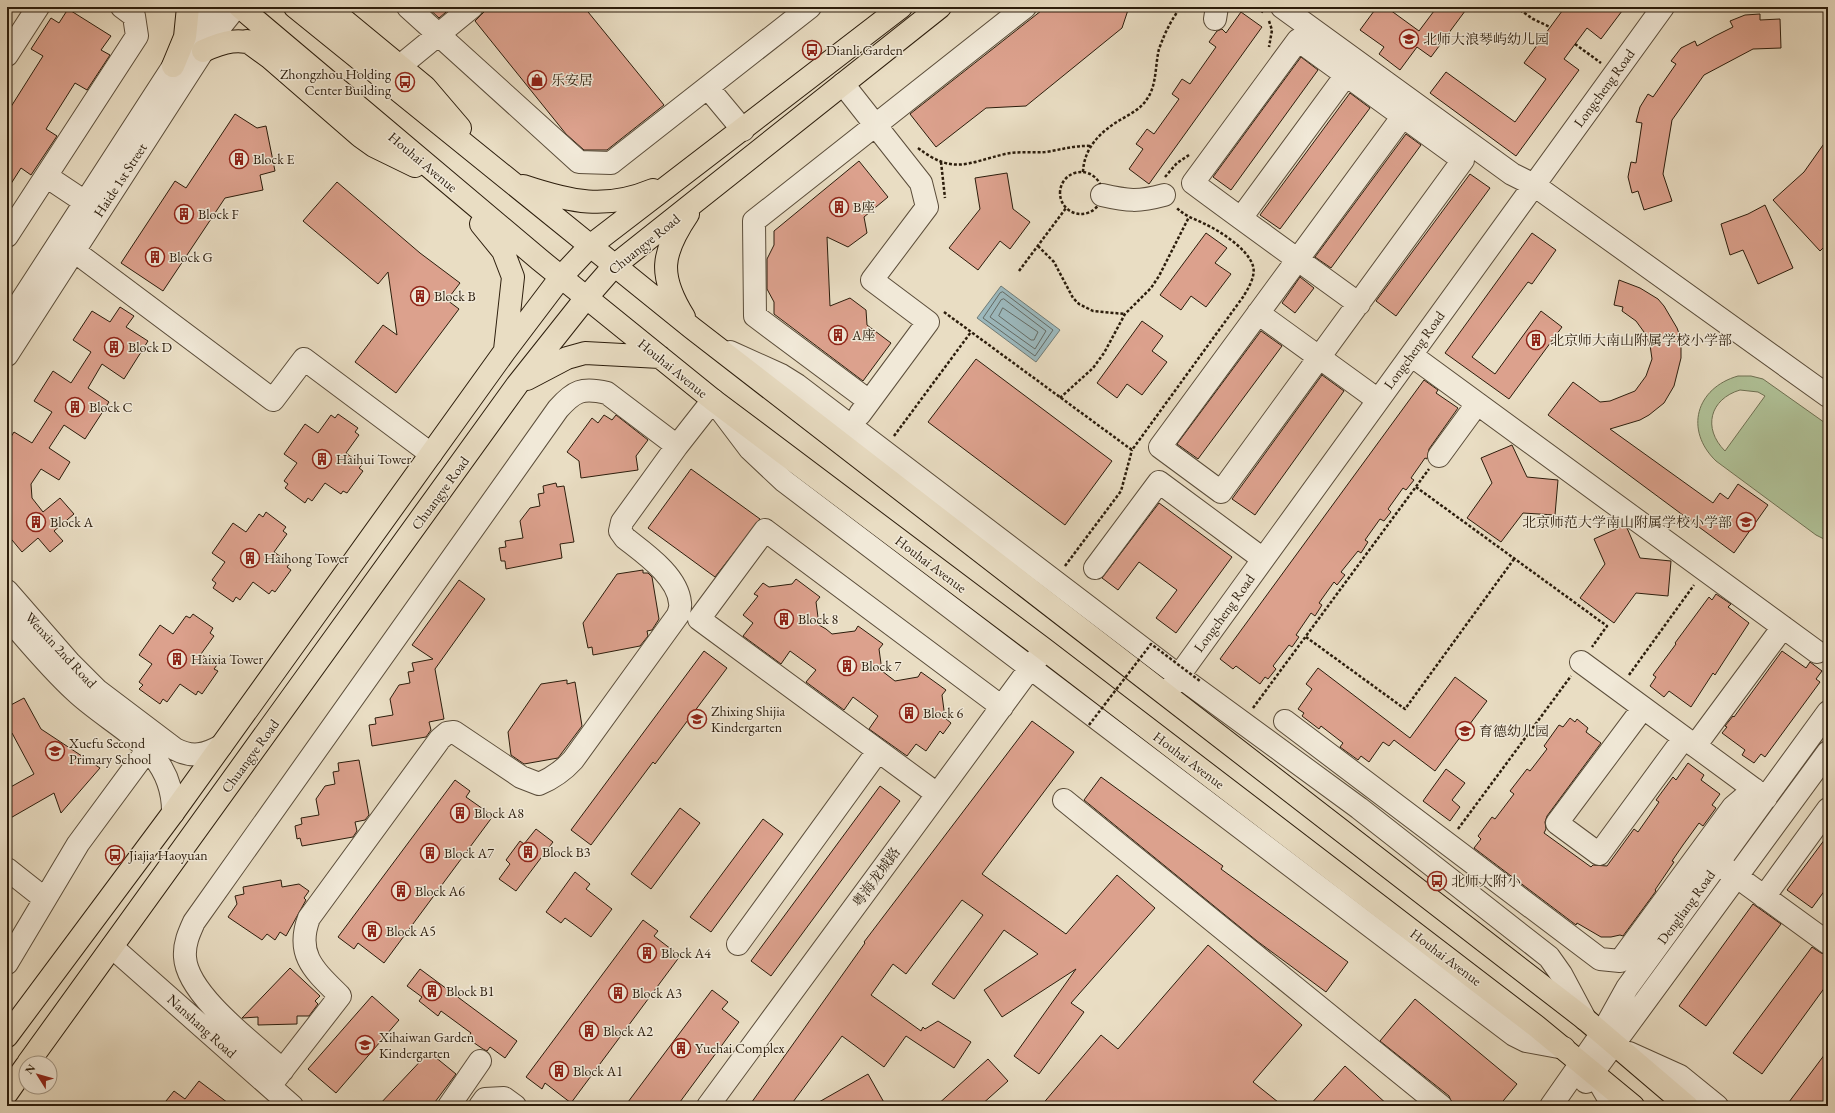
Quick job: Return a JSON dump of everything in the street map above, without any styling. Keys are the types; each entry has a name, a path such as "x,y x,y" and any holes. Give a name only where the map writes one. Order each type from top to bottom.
{"main road":[{"path":"173,66 185,37 188,7"},
{"name":"Houhai Avenue","path":"240,7 560,277 713,400 1044,649 1564,1048 1633,1106"},
{"path":"295,7 441,124 508,181 713,345 1166,693 1585,1019 1687,1106"},
{"path":"310,7 329,34"},
{"path":"328,7 400,66 437,100 483,160"},
{"path":"7,1036 173,812 560,277 590,246 743,130 901,7"},
{"name":"Chuangye Road","path":"34,1055 517,385 586,298 614,266 940,7"},
{"path":"203,51 220,43 247,41 271,47 318,73"},
{"path":"247,41 360,136 374,146 444,180 503,251 510,265 513,277 505,351"},
{"path":"508,181 558,198 588,202 633,198 676,181"},
{"path":"692,328 672,297 665,269 674,234 696,202"},
{"path":"517,385 567,358 585,353 660,357"},
{"path":"7,1093 18,1077"}],"street":[{"path":"7,55 38,7"},
{"path":"7,236 137,36 134,16 122,7"},
{"name":"Haide 1st Street","path":"7,323 173,66 200,25 214,7"},
{"name":"Haide 1st Street","path":"7,355 203,51 236,7"},
{"path":"408,7 580,162 611,163 810,7"},
{"path":"400,66 472,7"},
{"path":"869,402 755,316 754,221 1025,7"},
{"path":"1282,7 1512,174 1534,185 1828,396"},
{"name":"Longcheng Road","path":"1166,693 1663,7"},
{"path":"1359,304 1298,260 1241,218 1193,184 1298,40 1403,116 1463,160 1359,304 1221,492 1160,447 1298,260 1403,116"},
{"path":"1241,218 1346,75"},
{"path":"843,84 921,183 927,207 872,280 928,322 851,426"},
{"path":"708,88 743,130"},
{"path":"46,176 85,202"},
{"path":"1102,195 1135,201 1164,195"},
{"path":"74,251 273,400 304,359 431,454"},
{"path":"1258,313 1378,400"},
{"path":"713,345 781,376 797,385 1179,676 1358,808 1549,957 1561,974 1585,1019"},
{"path":"1411,355 1817,652"},
{"path":"677,446 607,393 594,390 581,390 569,397 558,409 194,922 187,939 185,957 189,974 199,992 276,1078 340,996 316,972 308,959 304,946 304,931 309,918 440,739 447,733 454,732 521,777 539,784 552,779 562,772 573,760 678,615 680,604 676,590 666,574 625,538 620,531 622,522 677,446 713,400 750,449 784,481 1502,1028 1526,1041 1564,1048"},
{"path":"1439,456 1477,404"},
{"path":"1095,568 1159,482 1263,559"},
{"path":"937,794 700,619 765,530 1002,707"},
{"name":"Wenxin 2nd Road","path":"7,591 68,662 97,690 175,749 185,754 196,755 208,753 220,746"},
{"name":"Wenxin 2nd Road","path":"7,617 50,667 76,692 148,749 163,767 169,780 173,796 173,812"},
{"path":"1643,708 1558,823 1599,854 1783,627"},
{"name":"粤海龙城路","path":"708,1106 1044,649"},
{"path":"1581,662 1785,811"},
{"name":"Dengliang Road","path":"1551,1106 1587,1067 1613,1042 1627,988 1718,863 1760,793 1820,740 1828,712"},
{"path":"1285,721 1600,959 1620,961 1733,807 1760,793"},
{"path":"7,963 78,844 148,749"},
{"path":"738,944 878,751"},
{"path":"1717,1106 1680,1076 1613,1042 1828,752"},
{"path":"1064,800 1441,1106"},
{"path":"1764,897 1828,809"},
{"path":"1718,863 1828,943"},
{"path":"7,869 45,899"},
{"name":"Nanshang Road","path":"112,947 276,1078 292,1106"},
{"path":"449,1106 480,1061"},
{"path":"1568,1106 1587,1067"},
{"path":"1587,1067 1613,1106"},
{"path":"480,1106 486,1099 504,1098 515,1106"}],"path":[{"path":"1083,172 1083,164 1091,146 1109,127 1143,105 1148,98 1156,71 1159,50 1168,26 1179,7"},
{"path":"1257,7 1266,16 1272,30 1272,37 1267,51"},
{"path":"1516,7 1533,19 1550,26"},
{"path":"1575,44 1605,66"},
{"path":"913,144 941,162 961,166 1007,154 1046,152 1077,145 1091,146"},
{"path":"1062,570 1121,491 1132,450 1243,297 1253,274 1253,265 1236,244 1217,229 1189,217 1178,210 1164,195 1164,178 1177,163 1191,154"},
{"path":"941,162 946,194 945,205"},
{"path":"1083,172 1094,177 1099,182 1102,195 1097,207 1086,213 1073,212 1066,208 1060,195 1061,188 1069,176 1083,172"},
{"path":"1019,272 1066,208"},
{"path":"1060,398 1093,368 1104,353 1125,314 1151,288 1159,276 1189,217"},
{"path":"1038,246 1054,262 1074,298 1079,304 1093,311 1125,314"},
{"path":"940,308 1132,450"},
{"path":"890,440 972,332"},
{"path":"1250,712 1439,456"},
{"path":"1416,487 1607,626 1446,844"},
{"path":"1306,637 1405,709 1514,559"},
{"path":"1619,690 1705,570"},
{"path":"1089,725 1151,644 1200,681"}],"green space":[{"path":"1738,376 1751,376 1763,379 1828,425 1828,517 1823,523 1828,526 1828,541 1816,535 1716,461 1706,449 1700,436 1698,424 1699,411 1704,400 1712,390 1724,382","holes":["1740,390 1758,392 1765,396 1725,451 1713,433 1713,415 1716,407 1730,394"]}],"water":[{"path":"1001,286 1060,330 1036,362 977,318"}],"building":[{"path":"427,7 452,7 439,18"},
{"path":"484,7 584,7 664,105 607,150 584,150 566,134 475,21 484,12"},
{"path":"1046,7 1129,7 1122,28 1026,106 986,108 936,147 910,114"},
{"name":"北师大浪琴屿幼儿园","path":"1377,7 1386,7 1419,31 1437,7 1468,7 1431,57 1417,47 1400,70 1379,54 1384,47 1360,30"},
{"path":"1565,7 1625,7 1601,39 1587,28 1564,59 1579,70 1516,156 1430,93 1446,72 1515,122 1546,79 1524,63"},
{"path":"68,9 111,36 101,50 110,55 87,90 75,83 46,129 57,136 31,175 21,168 7,190 7,113 43,56 31,49 51,18 59,23"},
{"path":"1241,12 1262,27 1149,184 1129,169 1143,149 1136,144 1147,129 1154,134 1179,99 1172,94 1182,79 1190,84 1216,47 1209,42 1217,31 1222,29 1226,33"},
{"path":"1760,14 1760,20 1780,19 1781,48 1753,49 1704,75 1672,120 1663,174 1672,201 1644,210 1638,191 1632,193 1628,177 1631,162 1636,163 1642,123 1636,122 1640,107 1648,94 1653,97 1676,64 1671,61 1681,48 1695,41 1697,46 1733,27 1730,21 1745,15"},
{"path":"1301,57 1318,70 1231,190 1213,177"},
{"path":"1350,93 1370,108 1280,229 1260,215"},
{"path":"235,114 257,128 266,126 275,171 260,175 263,190 225,198 163,291 121,263 175,181 186,188"},
{"path":"1406,134 1421,145 1331,268 1315,257"},
{"path":"1828,138 1828,243 1820,251 1773,200 1804,172"},
{"path":"859,161 888,197 864,217 867,233 848,247 827,237 830,306 850,298 866,310 867,325 891,343 863,381 774,314 774,302 767,289 767,259 774,245 774,231"},
{"path":"1007,173 1013,209 1030,222 1010,249 1000,241 978,270 949,248 980,209 975,178"},
{"path":"1470,174 1490,188 1396,316 1376,301"},
{"path":"337,182 420,253 460,283 447,300 459,309 396,393 355,362 383,325 397,335 388,272 378,284 303,221"},
{"path":"1765,205 1793,268 1758,284 1743,250 1730,255 1721,224 1748,214"},
{"path":"1206,233 1227,248 1215,263 1231,274 1206,307 1191,296 1181,310 1160,295"},
{"name":"北京师大南山附属学校小学部","path":"1532,233 1556,250 1532,284 1528,282 1472,357 1495,374 1541,311 1562,327 1509,399 1445,353"},
{"path":"1300,277 1314,288 1295,313 1282,303"},
{"path":"1619,280 1640,288 1658,299 1664,306 1677,328 1681,339 1681,358 1674,386 1664,403 1640,420 1610,429 1713,503 1720,493 1728,499 1738,484 1768,505 1734,553 1548,415 1573,382 1600,402 1610,401 1635,391 1646,376 1652,359 1650,345 1644,332 1636,321 1622,311 1623,307 1614,305"},
{"path":"120,307 134,316 126,327 148,341 124,379 102,364 88,388 109,402 85,439 64,425 49,448 70,462 59,480 41,469 31,484 32,498 43,512 60,498 74,514 54,531 63,541 50,552 38,538 22,552 7,534 7,443 14,432 32,443 52,412 34,401 53,371 71,383 91,352 73,340 92,311 110,322"},
{"path":"1142,321 1163,336 1152,351 1167,362 1142,395 1127,384 1117,398 1097,383"},
{"path":"1261,331 1282,346 1198,459 1177,444"},
{"path":"976,359 1112,461 1065,525 928,422"},
{"path":"1322,375 1344,391 1255,515 1232,499"},
{"path":"1424,380 1438,390 1436,393 1458,408 1429,449 1427,459 1425,458 1411,478 1414,480 1406,490 1403,488 1388,509 1391,512 1384,521 1380,519 1365,540 1368,542 1361,553 1358,551 1341,572 1345,575 1337,585 1334,582 1319,603 1322,605 1315,616 1311,613 1296,635 1299,637 1292,647 1289,645 1273,666 1276,669 1268,679 1265,677 1260,684 1236,666 1233,669 1220,659"},
{"name":"Haihui Tower","path":"338,414 358,428 355,432 359,435 346,453 362,465 359,468 363,471 347,493 343,491 341,494 325,483 312,501 308,498 305,503 285,488 288,484 284,481 297,463 284,454 305,424 318,433 331,415 335,418"},
{"path":"604,415 612,420 616,415 648,440 636,456 638,470 581,478 579,461 567,452 592,418 598,423"},
{"path":"1512,445 1527,477 1558,480 1555,515 1523,513 1501,542 1467,518 1492,483 1481,458"},
{"path":"691,469 760,519 715,577 648,528"},
{"path":"556,483 557,487 564,486 574,542 560,544 562,558 506,569 505,561 501,561 499,548 506,547 505,541 523,538 520,521 530,508 540,506 538,494 544,493 543,486"},
{"path":"1159,503 1232,557 1176,633 1156,618 1177,590 1139,562 1118,590 1102,578"},
{"name":"Haihong Tower","path":"266,512 286,527 283,531 287,534 274,552 290,563 287,567 291,570 275,592 272,590 269,594 253,582 240,600 236,597 233,602 213,588 216,583 212,580 225,562 212,553 233,523 246,532 259,514 263,517"},
{"path":"1623,526 1627,528 1640,558 1671,561 1668,596 1636,593 1614,623 1580,598 1605,564 1594,539"},
{"path":"643,570 643,573 648,573 652,577 659,619 652,630 647,631 648,636 640,646 593,655 592,647 588,648 583,623 617,574"},
{"path":"796,579 820,597 816,602 819,625 832,634 855,631 858,626 883,644 879,649 882,671 895,681 918,677 921,672 946,690 942,695 945,718 951,723 943,734 940,731 926,751 916,744 907,756 869,729 878,716 853,697 844,710 806,682 816,670 790,651 781,664 743,636 753,623 743,615 758,596 754,594 763,583 769,587 792,584"},
{"path":"459,580 485,599 435,669 444,719 429,722 431,730 426,737 372,746 369,725 376,724 375,718 393,715 390,699 399,685 410,683 408,672 414,671 412,663 433,659 412,645"},
{"path":"1716,594 1731,604 1728,607 1749,623 1715,675 1713,673 1691,707 1669,691 1664,697 1650,686 1656,677 1653,675 1676,644 1675,643 1709,597 1712,600"},
{"name":"Haixia Tower","path":"193,614 213,628 210,633 214,636 201,654 217,665 214,669 218,671 202,694 198,691 196,695 180,684 167,702 163,699 160,704 139,689 143,685 139,682 152,664 139,655 160,625 173,634 186,616 190,618"},
{"path":"704,651 727,668 655,764 653,762 591,845 571,830"},
{"path":"1782,651 1806,668 1810,662 1822,671 1816,679 1820,682 1765,757 1761,754 1754,763 1742,755 1745,750 1722,733 1727,727 1725,726 1733,716 1734,717"},
{"path":"1318,668 1410,738 1455,677 1487,701 1435,771 1394,740 1389,746 1383,742 1369,762 1361,756 1358,760 1340,747 1343,743 1321,726 1319,729 1302,716 1304,713 1298,709 1312,689 1306,684"},
{"path":"567,680 567,684 575,682 582,726 558,758 524,764 511,755 508,732 541,684"},
{"path":"24,698 41,729 100,768 61,813 54,793 7,820 7,789 34,774 12,733 7,736 7,707"},
{"path":"1570,718 1575,722 1577,719 1588,728 1586,732 1601,743 1547,816 1545,822 1546,829 1544,833 1591,867 1593,865 1607,866 1634,829 1638,832 1659,802 1656,800 1673,777 1676,780 1688,763 1704,775 1701,780 1720,794 1712,805 1716,808 1703,826 1699,823 1683,845 1672,861 1674,862 1655,890 1656,891 1623,936 1601,937 1577,923 1576,925 1474,848 1481,839 1478,836 1492,817 1495,819 1514,794 1510,791 1527,769 1530,771 1547,749 1544,746 1559,725 1563,727"},
{"path":"1032,721 1074,752 982,874 1066,934 1117,875 1155,908 1071,1003 1084,1012 1039,1074 1014,1056 1076,969 1002,1017 984,990 1038,954 1004,930 954,999 932,984 983,915 962,900 906,974 893,964 871,995 921,1031 923,1027 925,1029 938,1021 971,1042 954,1068 906,1036 884,1067 842,1036 790,1106 749,1106 865,943 864,942"},
{"path":"359,760 369,815 365,820 355,822 357,831 353,837 302,846 300,838 297,839 295,826 302,824 301,818 319,815 316,799 325,786 335,784 333,772 339,771 338,763"},
{"path":"1446,769 1465,783 1452,800 1460,807 1450,821 1423,801"},
{"path":"1101,777 1223,866 1221,869 1348,962 1326,992 1257,941 1084,800"},
{"path":"455,780 470,791 466,797 493,816 384,963 358,943 354,949 338,937"},
{"path":"880,786 900,801 771,976 751,961"},
{"path":"680,808 700,823 651,889 631,874"},
{"path":"763,819 783,834 711,932 690,917"},
{"name":"Block B3","path":"536,829 553,842 516,891 499,879 510,864 506,860 520,841 524,844"},
{"path":"1828,835 1828,886 1812,908 1787,890"},
{"path":"575,872 590,884 586,889 612,909 591,937 565,918 561,923 546,912"},
{"path":"281,880 282,887 299,884 309,891 304,898 306,900 286,936 280,932 275,940 267,934 262,940 228,917 237,904 235,896 244,894 243,887"},
{"path":"1753,904 1781,924 1706,1026 1679,1006"},
{"path":"643,920 658,931 654,936 680,956 571,1103 545,1083 542,1089 526,1077"},
{"path":"1208,945 1302,1025 1253,1082 1283,1106 1041,1106 1101,1035 1118,1049"},
{"path":"1812,947 1821,953 1828,955 1828,983 1762,1074 1733,1053"},
{"path":"290,968 320,996 315,1001 318,1004 309,1016 297,1016 297,1024 258,1025 258,1017 242,1018"},
{"path":"420,969 517,1041 505,1058 490,1047 487,1051 483,1049 467,1038 471,1033 441,1011 438,1016 419,1001 422,997 407,986"},
{"name":"Yuehai Complex","path":"712,990 728,1002 722,1009 739,1022 677,1106 625,1106"},
{"path":"372,996 399,1020 336,1093 308,1069"},
{"path":"1415,999 1517,1084 1499,1106 1453,1106 1449,1096 1380,1041"},
{"path":"1828,1050 1828,1106 1786,1106"},
{"path":"429,1052 456,1074 432,1106 378,1106"},
{"path":"988,1059 1008,1081 980,1106 936,1106"},
{"path":"1345,1066 1389,1106 1309,1106"},
{"path":"868,1074 886,1106 812,1106"},
{"path":"199,1081 232,1106 162,1106 174,1091 185,1099"}],"place":[{"name":"北师大浪琴屿幼儿园","path":"1409,39"},
{"name":"Dianli Garden","path":"812,50"},
{"name":"乐安居","path":"537,80"},
{"name":"Zhongzhou Holding Center Building","path":"405,82"},
{"name":"Block E","path":"239,159"},
{"name":"B座","path":"839,207"},
{"name":"Block F","path":"184,214"},
{"name":"Block G","path":"155,257"},
{"name":"Block B","path":"420,296"},
{"name":"A座","path":"838,335"},
{"name":"北京师大南山附属学校小学部","path":"1536,340"},
{"name":"Block D","path":"114,347"},
{"name":"Block C","path":"75,407"},
{"name":"Haihui Tower","path":"322,459"},
{"name":"Block A","path":"36,522"},
{"name":"北京师范大学南山附属学校小学部","path":"1746,522"},
{"name":"Haihong Tower","path":"250,558"},
{"name":"Block 8","path":"784,619"},
{"name":"Haixia Tower","path":"177,659"},
{"name":"Block 7","path":"847,666"},
{"name":"Block 6","path":"909,713"},
{"name":"Zhixing Shijia Kindergarten","path":"697,719"},
{"name":"育德幼儿园","path":"1465,731"},
{"name":"Xuefu Second Primary School","path":"55,751"},
{"name":"Block A8","path":"460,813"},
{"name":"Block B3","path":"528,852"},
{"name":"Block A7","path":"430,853"},
{"name":"Jiajia Haoyuan","path":"115,855"},
{"name":"北师大附小","path":"1437,881"},
{"name":"Block A6","path":"401,891"},
{"name":"Block A5","path":"372,931"},
{"name":"Block A4","path":"647,953"},
{"name":"Block B1","path":"432,991"},
{"name":"Block A3","path":"618,993"},
{"name":"Block A2","path":"589,1031"},
{"name":"Xihaiwan Garden Kindergarten","path":"365,1045"},
{"name":"Yuehai Complex","path":"681,1048"},
{"name":"Block A1","path":"559,1071"}]}
